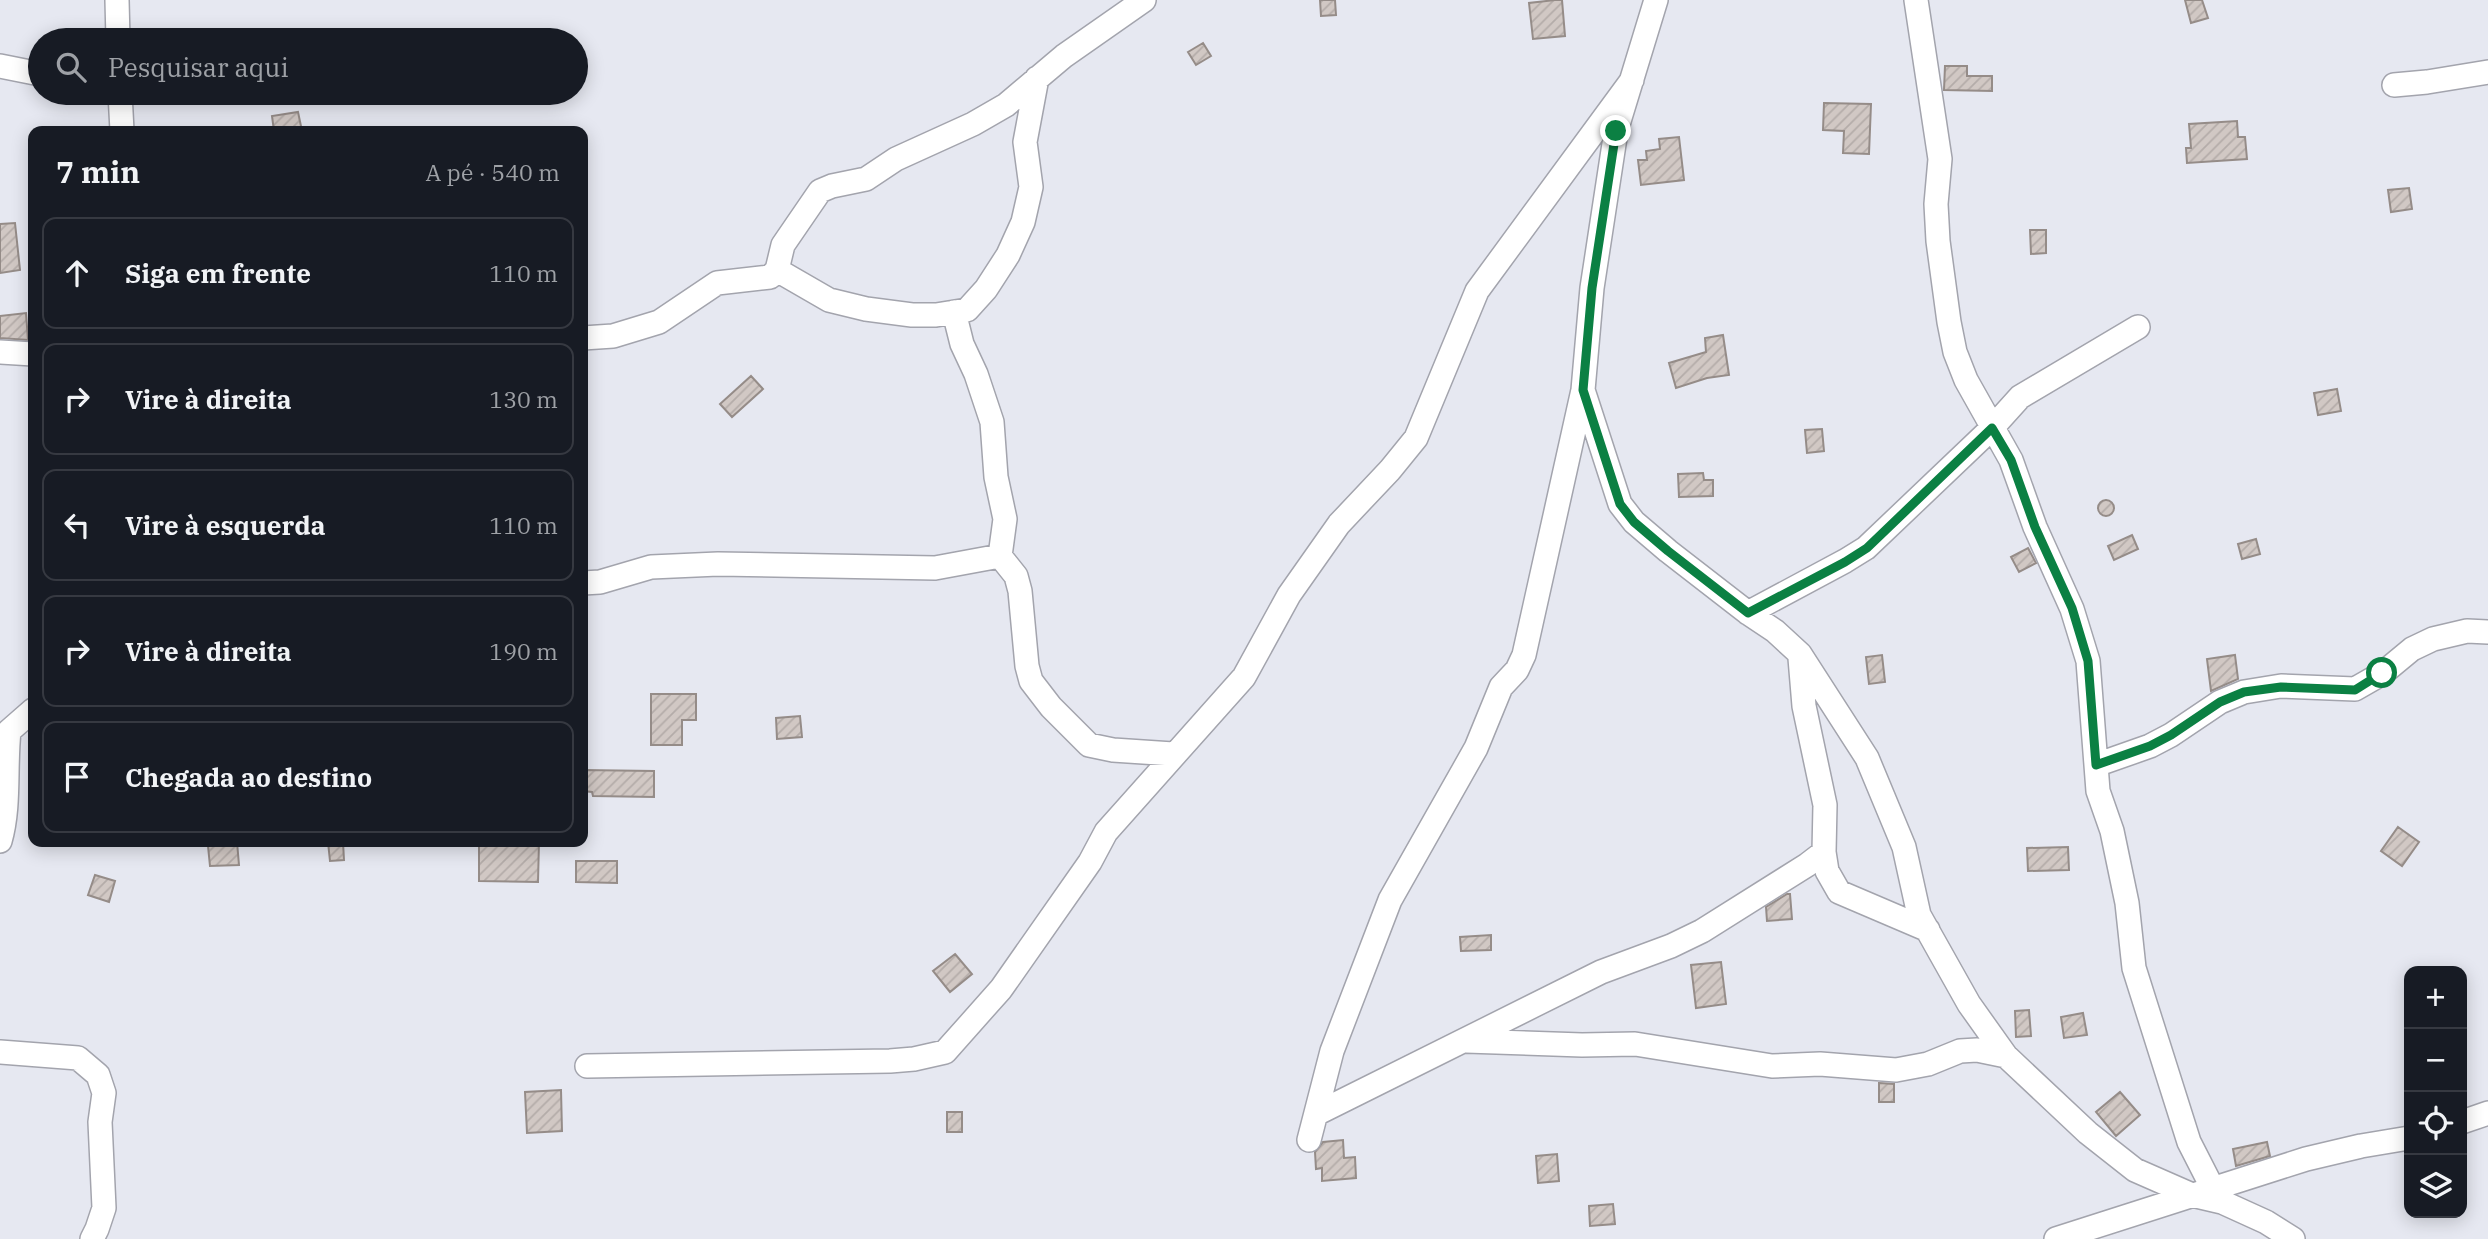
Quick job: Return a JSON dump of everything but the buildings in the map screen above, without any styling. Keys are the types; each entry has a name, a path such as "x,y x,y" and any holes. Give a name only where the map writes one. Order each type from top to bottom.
{"street":[{"path":"117,0 118,28"},
{"path":"588,338 613,336 659,322 718,283 770,277 777,270 783,245 820,191 866,179 896,159 973,124 1006,105 1037,78 1144,0"},
{"path":"1309,1140 1332,1051 1390,900 1476,748 1501,687 1517,670 1524,654 1583,390 1592,288 1603,221 1606,180 1616,131 1656,0"},
{"path":"1916,0 1941,159 1936,204 1938,241 1955,352 1966,380 2011,460 2035,527 2072,608 2088,661 2098,791 2112,831 2124,891 2134,968 2202,1192"},
{"path":"0,66 28,72"},
{"path":"2394,85 2488,72"},
{"path":"777,270 829,300 866,309 912,315 936,315 967,310 986,289 1008,255 1023,222 1031,187 1025,142 1037,78"},
{"path":"587,1066 890,1061 945,1052 1001,989 1090,862 1106,832 1244,677 1289,595 1339,524 1416,438 1477,291 1632,80"},
{"path":"121,105 122,126"},
{"path":"954,312 962,344 976,374 992,422 996,477 1005,519 1000,556 1016,576 1020,592 1027,666 1031,681 1051,707 1089,745 1113,750 1173,754"},
{"path":"1748,613 1867,548 1992,428 2020,397 2138,327"},
{"path":"0,352 28,354"},
{"path":"1583,390 1620,504 1634,522 1660,544 1800,654 1867,758 1904,846 1919,915 1969,1004 2006,1056 2088,1133 2135,1170 2202,1192 2266,1222 2293,1239"},
{"path":"588,583 600,582 651,567 718,564 935,568 1000,556"},
{"path":"2096,765 2150,746 2220,702 2244,692 2281,687 2355,690 2412,649 2433,639 2467,631 2488,632"},
{"path":"1800,654 1804,706 1825,805 1824,852 1827,871 1839,892 1928,930"},
{"path":"4,733 28,714"},
{"path":"4,733 28,731"},
{"path":"0,841 5,826 4,733"},
{"path":"1315,1114 1601,972 1671,946 1702,931 1824,852"},
{"path":"1464,1041 1635,1044 1772,1066 1820,1064 1896,1070 1928,1064 1959,1051 1977,1050 2006,1056"},
{"path":"0,1052 78,1058 98,1075 104,1093 100,1122 104,1208 92,1239"},
{"path":"2467,1120 2488,1113"},
{"path":"2056,1239 2306,1159 2361,1146 2404,1140"}],"route":[{"path":"1616,131 1606,180 1603,221 1592,288 1583,390 1620,504 1634,522 1668,551 1748,613 1867,548 1992,428 2011,460 2035,527 2072,608 2088,661 2096,765 2150,746 2220,702 2244,692 2281,687 2355,690 2382,673"}]}
